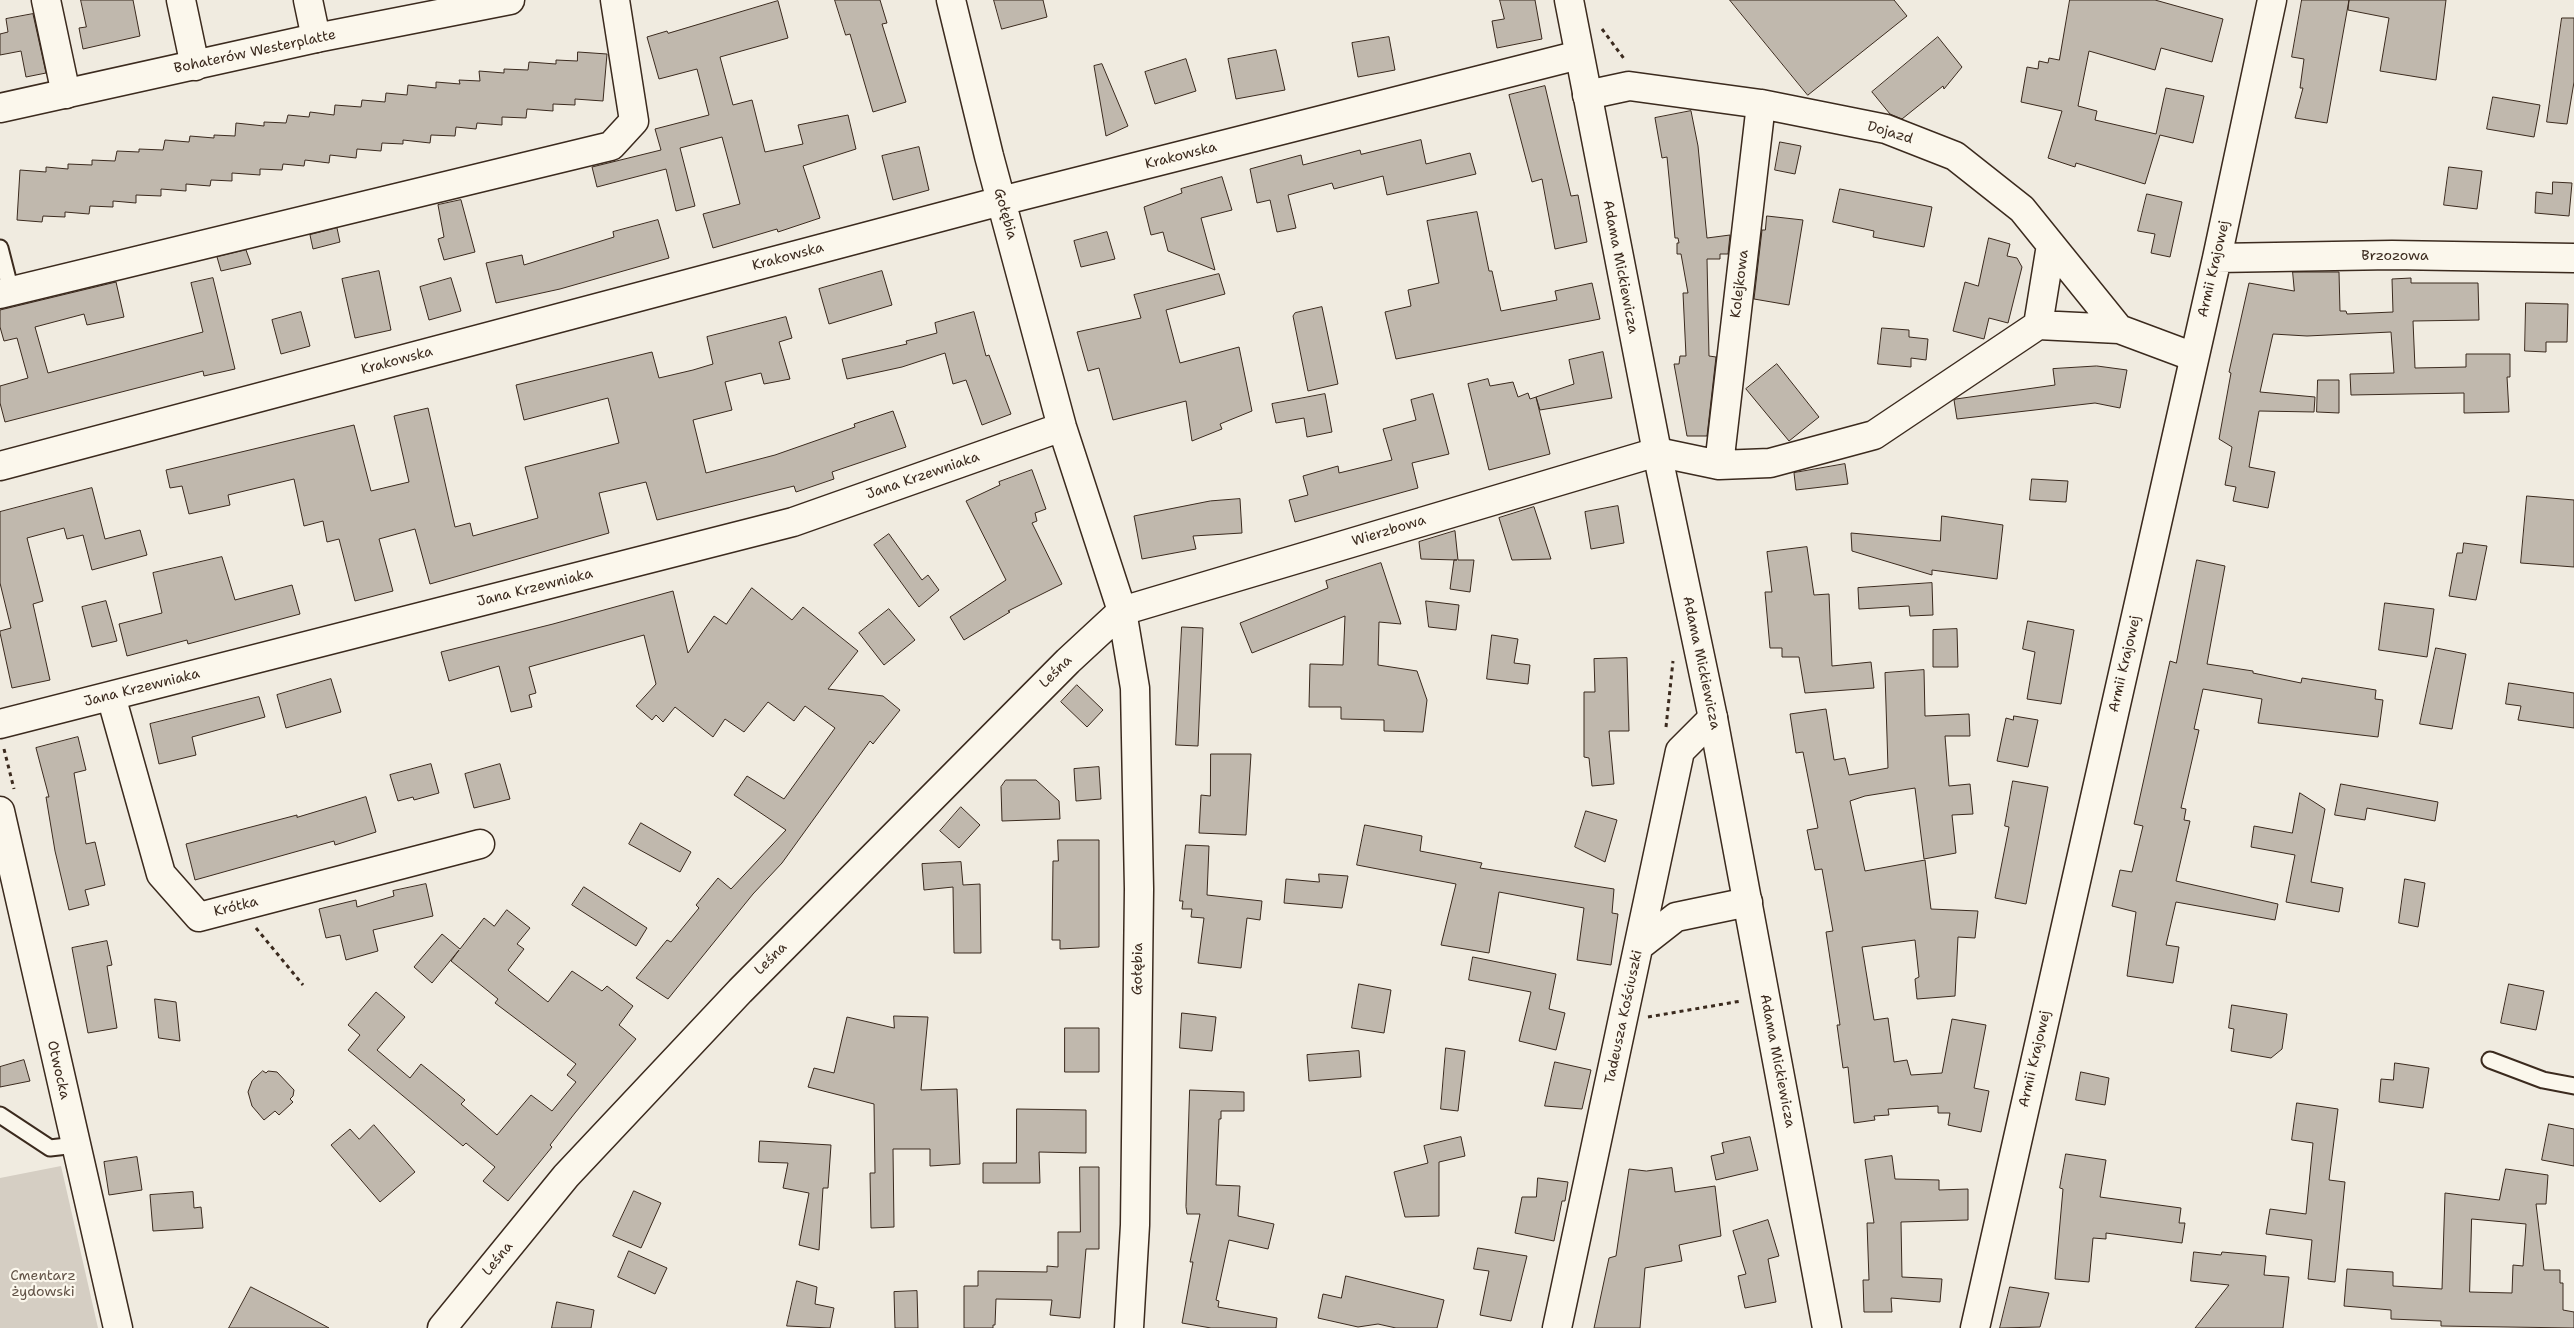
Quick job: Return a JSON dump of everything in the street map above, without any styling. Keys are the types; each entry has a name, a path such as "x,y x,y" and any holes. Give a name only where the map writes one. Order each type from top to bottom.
{"street":[{"path":"46,0 66,94"},
{"path":"181,0 195,66"},
{"path":"308,0 316,38"},
{"name":"Bohaterów Westerplatte","path":"0,108 316,38 510,0"},
{"path":"6,293 611,146 634,122 615,0"},
{"name":"Gołębia","path":"951,0 1001,201 1062,427 1122,611 1135,688 1139,889 1135,1225 1129,1328"},
{"name":"Adama Mickiewicza","path":"1569,0 1657,452 1713,718 1827,1328"},
{"name":"Armii Krajowej","path":"1975,1328 2194,357 2272,0"},
{"name":"Krakowska","path":"0,466 1001,201 1579,56"},
{"name":"Dojazd","path":"1587,95 1629,86 1761,104 1886,129 1955,156 2022,209 2119,329"},
{"name":"Kolejkowa","path":"1719,464 1761,104"},
{"path":"2038,325 2051,244"},
{"name":"Brzozowa","path":"2216,258 2392,255 2574,258"},
{"path":"1657,452 1719,464 1770,463 1874,435 2038,325 2119,329 2194,357"},
{"name":"Jana Krzewniaka","path":"0,724 793,522 1062,427"},
{"name":"Wierzbowa","path":"1122,611 1657,452"},
{"name":"Leśna","path":"442,1328 566,1176 740,990 1068,661 1122,611"},
{"name":"Krótka","path":"111,696 161,874 198,917 480,844"},
{"name":"Tadeusza Kościuszki","path":"1557,1328 1680,751 1713,718"},
{"name":"Otwocka","path":"0,811 118,1328"},
{"path":"1639,946 1676,917 1748,902"}],"lane":[{"path":"0,248 6,293"},
{"path":"2490,1060 2543,1080 2574,1086"},
{"path":"0,1115 50,1148 76,1145"}],"path":[{"path":"1599,25 1628,65"},
{"path":"239,907 303,985"},
{"path":"1644,1018 1744,1001"}],"green space":[{"name":"Cmentarz żydowski","path":"61,1166 98,1328 0,1328 0,1178"}],"building":[{"path":"81,0 133,0 140,36 83,49 79,28 86,27"},
{"path":"835,0 880,0 887,23 882,24 906,102 873,112 850,34 846,35"},
{"path":"994,0 1043,0 1047,17 1002,29"},
{"path":"1500,0 1535,0 1542,39 1497,48 1492,21 1504,19"},
{"path":"1730,0 1894,0 1907,16 1808,95"},
{"path":"2070,0 2155,0 2223,19 2212,62 2161,48 2155,70 2089,51 2078,106 2097,111 2095,120 2156,134 2166,88 2204,96 2193,143 2160,135 2145,184 2076,163 2075,167 2048,158 2062,111 2021,102 2027,67 2038,69 2039,61 2048,63 2049,58 2059,60"},
{"path":"2302,0 2349,0 2327,123 2295,118 2303,88 2300,88 2304,59 2292,57"},
{"path":"2349,0 2446,0 2436,80 2380,71 2389,18 2348,10"},
{"path":"778,1 788,38 720,57 733,105 752,100 765,152 803,144 798,125 848,115 856,149 803,166 820,218 778,232 777,229 713,248 703,214 740,204 722,137 680,148 695,206 676,211 666,169 597,187 592,167 661,150 655,129 709,115 697,69 659,79 647,37 667,31 668,33"},
{"path":"33,14 46,73 26,77 21,51 0,55 0,34 8,32 6,19"},
{"path":"2562,18 2574,18 2574,82 2567,124 2547,122"},
{"path":"1389,37 1395,70 1358,77 1352,43"},
{"path":"1938,37 1962,67 1944,89 1943,86 1902,119 1890,114 1872,92"},
{"path":"1276,50 1285,90 1236,99 1228,59"},
{"path":"578,52 607,54 603,101 575,99 575,105 553,104 553,111 527,109 526,118 502,117 502,125 477,123 476,129 456,127 455,136 431,135 430,143 403,140 403,144 382,143 381,151 357,149 356,158 330,155 329,163 305,160 304,166 283,164 282,170 260,169 260,175 232,173 232,181 211,180 210,186 186,184 186,191 161,189 161,196 136,195 136,203 113,201 113,207 90,206 89,214 65,212 65,217 43,216 42,222 17,220 20,170 46,172 46,167 68,169 68,164 92,165 92,160 115,161 117,151 139,152 139,149 163,150 165,140 189,142 190,136 214,138 214,135 235,136 236,123 264,126 264,122 286,123 288,115 309,117 310,112 334,115 335,105 361,107 362,100 385,102 386,93 407,95 408,85 436,88 436,82 460,84 459,80 480,81 479,71 504,73 504,69 528,70 529,62 556,64 556,60 577,61"},
{"path":"1186,59 1196,91 1155,104 1145,72"},
{"path":"1102,64 1128,126 1106,136 1094,66"},
{"path":"1545,86 1571,196 1578,195 1587,242 1555,249 1542,179 1532,182 1509,95"},
{"path":"2493,97 2540,105 2534,137 2487,129"},
{"path":"1691,111 1698,146 1707,238 1730,235 1728,254 1720,254 1720,259 1707,259 1709,356 1716,357 1707,436 1687,436 1674,364 1679,364 1680,356 1686,356 1683,293 1688,293 1681,254 1677,254 1677,243 1679,243 1678,238 1675,238 1667,157 1662,158 1655,118"},
{"path":"1421,140 1426,164 1470,153 1476,174 1387,195 1383,176 1334,189 1332,183 1288,195 1296,228 1277,232 1270,200 1257,203 1250,169 1301,155 1303,165 1360,150 1361,154"},
{"path":"1780,142 1801,146 1795,174 1775,170"},
{"path":"919,147 929,190 893,200 882,156"},
{"path":"2449,167 2482,171 2477,209 2444,205"},
{"path":"1222,177 1232,210 1201,218 1215,270 1168,251 1163,232 1151,235 1144,207 1182,193 1181,189"},
{"path":"2553,182 2572,183 2569,216 2535,213 2536,192 2552,194"},
{"path":"1840,189 1932,207 1924,247 1873,237 1874,231 1833,222"},
{"path":"2147,194 2182,202 2170,257 2151,253 2155,234 2138,231"},
{"path":"461,200 475,252 444,260 438,239 444,237 438,205"},
{"path":"1477,212 1489,271 1492,271 1501,311 1557,300 1555,291 1592,283 1600,319 1396,359 1385,312 1411,306 1408,290 1439,283 1427,221"},
{"path":"1767,216 1803,220 1789,305 1754,299 1762,230 1765,230"},
{"path":"658,220 669,258 560,289 496,303 486,263 522,255 524,265 614,237 613,232"},
{"path":"337,228 340,242 313,249 310,235"},
{"path":"1107,232 1115,259 1081,267 1074,241"},
{"path":"1989,238 2010,244 2007,256 2017,258 2022,267 2008,323 1989,318 1984,339 1953,331 1965,282 1978,286"},
{"path":"246,250 251,264 221,271 217,257"},
{"path":"379,271 391,330 355,338 342,279"},
{"path":"882,271 892,305 829,324 819,289"},
{"path":"2293,272 2339,272 2340,311 2346,311 2347,314 2393,312 2392,279 2411,278 2411,283 2478,283 2479,320 2413,321 2415,368 2466,367 2466,354 2510,354 2510,377 2507,377 2509,412 2464,413 2464,393 2351,395 2350,374 2394,373 2391,332 2307,336 2273,334 2260,392 2315,397 2314,412 2259,411 2249,467 2275,472 2268,508 2233,501 2236,487 2225,485 2232,447 2219,439 2231,373 2229,372 2249,283 2294,291"},
{"path":"1219,274 1225,294 1166,310 1180,363 1239,347 1252,411 1220,424 1222,429 1192,441 1186,401 1113,420 1099,368 1088,371 1077,332 1141,318 1134,295"},
{"path":"213,278 235,369 204,376 203,371 5,422 0,403 0,386 28,378 17,338 4,341 0,327 0,310 116,282 124,317 87,325 84,314 35,327 48,373 203,332 191,283"},
{"path":"451,278 461,311 429,320 420,287"},
{"path":"2526,303 2568,304 2567,342 2546,342 2546,352 2525,351"},
{"path":"1322,307 1338,384 1308,391 1293,316 1295,313"},
{"path":"301,312 310,346 281,354 272,320"},
{"path":"974,312 986,356 989,355 1011,414 982,425 966,380 953,384 945,353 902,367 847,379 842,359 907,344 906,341 937,333 935,323"},
{"path":"786,317 792,338 779,342 790,379 764,384 761,373 725,382 732,410 693,420 706,473 775,455 855,427 854,424 893,411 906,447 832,472 834,479 796,492 794,486 657,520 646,482 599,493 609,533 430,584 415,529 379,539 393,591 355,601 339,539 327,542 323,521 304,526 294,479 228,495 230,505 189,514 182,486 170,488 166,470 354,425 371,491 409,482 394,416 428,408 455,527 470,523 473,536 538,518 525,467 619,443 608,398 524,420 516,385 652,352 659,378 693,370 713,364 707,337"},
{"path":"1882,328 1909,330 1909,337 1928,339 1926,360 1911,358 1911,367 1878,364"},
{"path":"1603,352 1612,398 1540,410 1536,397 1574,384 1569,360"},
{"path":"1777,364 1819,417 1789,441 1746,389"},
{"path":"2097,366 2127,370 2120,408 2095,403 1957,419 1954,400 1956,399 2055,385 2053,369"},
{"path":"1488,379 1490,386 1513,382 1518,397 1528,393 1530,399 1536,397 1550,454 1489,470 1468,384"},
{"path":"2318,380 2339,380 2339,413 2317,412"},
{"path":"1325,394 1332,432 1307,437 1304,418 1276,423 1272,404"},
{"path":"1433,394 1449,454 1412,463 1418,488 1295,522 1289,500 1308,495 1303,476 1338,466 1339,473 1392,460 1383,429 1416,420 1411,400"},
{"path":"1845,464 1848,484 1796,490 1794,473"},
{"path":"1032,470 1046,509 1035,513 1037,521 1032,523 1062,584 1008,611 1010,612 964,640 950,617 1006,580 966,501 1000,485 999,482"},
{"path":"2032,479 2068,481 2066,502 2030,500"},
{"path":"92,488 105,539 140,530 147,555 92,570 83,535 67,539 64,528 27,538 43,601 33,604 50,680 12,688 0,633 0,631 11,628 0,583 0,512"},
{"path":"2527,496 2574,500 2574,567 2521,563"},
{"path":"1240,499 1242,533 1193,536 1196,549 1142,559 1134,516 1210,501"},
{"path":"1618,506 1624,543 1591,549 1585,512"},
{"path":"1534,507 1551,559 1512,560 1499,518"},
{"path":"1942,516 2003,525 1997,579 1932,570 1932,575 1852,551 1851,533 1940,541"},
{"path":"1455,531 1458,560 1474,560 1470,592 1450,589 1454,560 1457,560 1421,559 1419,542"},
{"path":"889,534 922,580 928,575 939,590 919,607 874,545"},
{"path":"2464,543 2487,546 2476,600 2449,596 2457,553 2462,553"},
{"path":"1807,547 1814,595 1829,594 1832,666 1871,662 1874,688 1805,693 1799,657 1782,657 1782,648 1770,648 1765,592 1772,592 1767,552"},
{"path":"222,557 235,600 292,585 300,614 188,644 187,640 127,656 119,624 162,613 153,573"},
{"path":"2197,560 2225,566 2207,664 2253,671 2253,673 2301,683 2302,678 2376,690 2375,699 2383,700 2378,737 2258,723 2262,699 2203,689 2194,729 2199,730 2181,808 2186,809 2184,820 2190,821 2176,881 2278,904 2275,920 2176,902 2166,945 2179,947 2173,983 2127,976 2136,912 2112,906 2120,870 2132,872 2143,826 2134,824 2170,661 2176,663"},
{"path":"1381,563 1401,624 1379,622 1378,665 1417,671 1427,700 1423,732 1384,731 1384,720 1341,719 1341,707 1309,707 1310,664 1343,665 1345,616 1252,653 1240,623 1328,588 1326,581"},
{"path":"1932,583 1933,615 1910,616 1909,606 1859,609 1858,588"},
{"path":"752,588 792,620 803,607 858,651 828,689 883,696 900,710 873,744 870,741 782,863 753,894 668,999 636,978 667,940 671,942 699,908 696,905 718,878 731,889 786,830 734,795 747,776 784,799 835,728 805,706 794,721 768,702 744,732 725,719 713,737 675,707 663,722 656,715 652,720 636,706 656,684 644,635 529,667 536,693 529,695 532,707 511,712 499,666 449,681 441,652 673,591 688,653 714,616 726,624"},
{"path":"106,601 117,641 92,647 82,607"},
{"path":"1426,601 1459,605 1456,630 1429,627"},
{"path":"2385,603 2434,609 2427,657 2379,650"},
{"path":"889,609 915,640 884,665 859,633"},
{"path":"2028,621 2074,630 2061,704 2027,699 2035,652 2023,649"},
{"path":"1182,627 1203,628 1198,746 1176,745"},
{"path":"1957,629 1958,667 1933,667 1933,630"},
{"path":"1492,635 1518,639 1514,663 1530,665 1528,684 1487,679"},
{"path":"2436,648 2466,654 2452,729 2420,724"},
{"path":"1627,658 1629,731 1609,731 1614,784 1592,786 1589,758 1584,757 1584,692 1595,692 1594,659"},
{"path":"1924,670 1925,716 1969,714 1970,736 1945,736 1949,786 1970,784 1973,814 1952,815 1956,853 1924,859 1915,788 1865,796 1850,801 1865,871 1925,860 1931,909 1978,911 1975,938 1958,937 1955,996 1917,999 1915,979 1919,977 1915,940 1862,947 1874,1020 1888,1018 1894,1062 1907,1060 1911,1075 1942,1073 1952,1019 1986,1025 1974,1088 1989,1091 1981,1132 1948,1125 1950,1113 1938,1113 1938,1106 1888,1109 1889,1115 1874,1116 1875,1120 1854,1123 1848,1067 1843,1068 1837,1025 1840,1025 1826,932 1833,931 1822,869 1815,870 1807,830 1818,828 1803,752 1796,753 1790,714 1826,709 1834,760 1845,758 1849,775 1888,768 1885,673"},
{"path":"331,679 341,712 286,728 277,695"},
{"path":"2509,683 2574,693 2574,728 2518,720 2521,706 2506,704"},
{"path":"1077,685 1103,710 1087,727 1061,702"},
{"path":"259,697 265,717 192,737 196,755 159,764 150,724"},
{"path":"2014,716 2038,720 2028,767 1997,761 2006,718 2013,720"},
{"path":"78,737 86,770 74,773 86,844 95,842 105,885 85,890 89,905 69,910 55,851 46,797 49,797 36,748"},
{"path":"1211,754 1251,754 1246,835 1199,833 1201,795 1210,796"},
{"path":"431,764 439,793 414,800 413,797 398,801 390,775"},
{"path":"500,764 510,799 474,808 465,774"},
{"path":"1099,767 1101,799 1076,801 1074,769"},
{"path":"1006,780 1036,780 1059,801 1060,819 1002,821 1001,787"},
{"path":"2013,781 2048,787 2026,904 1995,898 2009,827 2005,826"},
{"path":"2341,784 2438,802 2435,821 2367,808 2365,820 2335,815"},
{"path":"2300,793 2325,809 2311,882 2343,888 2339,912 2286,902 2295,855 2251,847 2254,826 2292,833"},
{"path":"366,797 376,832 335,845 334,841 195,880 186,844 297,815 297,817"},
{"path":"961,807 980,825 959,848 940,831"},
{"path":"1586,811 1617,820 1605,862 1575,847"},
{"path":"641,823 691,852 680,872 629,844"},
{"path":"1365,825 1422,836 1420,851 1482,863 1480,868 1614,889 1612,913 1618,914 1611,965 1577,960 1584,908 1499,892 1489,953 1441,945 1456,884 1357,865"},
{"path":"1058,840 1099,840 1099,947 1060,949 1060,940 1052,940 1053,861 1058,861"},
{"path":"1186,845 1209,846 1207,895 1262,901 1260,920 1247,918 1241,968 1198,963 1204,918 1191,917 1192,909 1182,909 1183,901 1180,901"},
{"path":"961,862 963,885 980,884 981,953 954,953 953,887 924,890 922,864"},
{"path":"1319,874 1348,876 1342,908 1284,903 1286,879 1319,882"},
{"path":"2405,879 2425,883 2418,927 2399,923"},
{"path":"426,884 433,916 373,930 378,951 346,960 340,935 326,938 319,909 356,900 357,907 394,896 393,891"},
{"path":"584,887 647,928 636,946 572,905"},
{"path":"507,910 530,928 517,944 524,949 508,970 510,972 548,1002 572,971 602,991 607,986 633,1006 619,1025 636,1039 575,1113 550,1145 552,1147 508,1201 483,1181 495,1167 466,1143 463,1146 348,1050 360,1035 348,1025 376,992 405,1017 377,1050 410,1078 421,1064 465,1100 461,1104 497,1135 531,1095 552,1111 576,1082 567,1075 576,1064 495,1003 498,999 451,961 459,950 432,983 414,967 442,934 460,949 484,918 494,926"},
{"path":"107,941 112,965 107,966 117,1028 88,1033 72,948"},
{"path":"1473,957 1556,974 1549,1009 1565,1013 1556,1050 1519,1041 1531,992 1469,980"},
{"path":"1359,984 1391,990 1384,1033 1352,1028"},
{"path":"2509,984 2544,991 2536,1030 2501,1023"},
{"path":"155,999 176,1002 180,1041 159,1038"},
{"path":"2232,1005 2287,1014 2282,1049 2271,1058 2231,1051 2234,1029 2229,1028"},
{"path":"1182,1013 1216,1017 1212,1051 1180,1048"},
{"path":"894,1016 928,1017 921,1090 957,1089 960,1164 930,1166 930,1149 893,1149 894,1227 871,1228 870,1173 875,1173 874,1104 808,1087 814,1068 834,1073 847,1017 894,1028"},
{"path":"1065,1028 1099,1028 1099,1072 1065,1072"},
{"path":"1446,1048 1465,1051 1458,1111 1441,1109"},
{"path":"1359,1051 1361,1077 1309,1081 1307,1055"},
{"path":"24,1060 30,1081 0,1087 0,1067"},
{"path":"1555,1062 1591,1070 1582,1109 1545,1106"},
{"path":"2395,1063 2429,1068 2423,1108 2379,1102 2381,1079 2393,1080"},
{"path":"263,1071 266,1073 268,1071 277,1072 294,1090 293,1096 290,1099 293,1102 279,1115 275,1111 264,1120 252,1106 248,1092 252,1081"},
{"path":"2081,1072 2109,1078 2105,1105 2076,1100"},
{"path":"1190,1090 1244,1092 1244,1111 1221,1111 1216,1185 1240,1186 1238,1216 1274,1224 1268,1249 1229,1240 1216,1300 1219,1301 1218,1307 1277,1318 1276,1328 1211,1328 1182,1323 1193,1262 1190,1262 1200,1214 1187,1214 1186,1207"},
{"path":"2297,1103 2338,1109 2329,1180 2345,1182 2335,1282 2308,1279 2312,1240 2266,1234 2270,1209 2306,1214 2313,1143 2292,1140"},
{"path":"1017,1109 1086,1110 1086,1153 1039,1152 1040,1183 983,1183 983,1163 1016,1163"},
{"path":"2549,1124 2574,1129 2574,1166 2542,1160"},
{"path":"374,1125 415,1172 380,1202 331,1145 350,1129 359,1139"},
{"path":"1461,1137 1465,1156 1439,1162 1439,1216 1405,1217 1394,1172 1428,1163 1424,1146"},
{"path":"1750,1137 1758,1170 1716,1180 1711,1156 1724,1153 1722,1143"},
{"path":"760,1141 831,1145 828,1188 823,1188 819,1250 799,1245 809,1193 783,1188 788,1163 759,1162"},
{"path":"2066,1154 2106,1160 2100,1197 2181,1208 2179,1223 2185,1223 2182,1243 2106,1233 2106,1239 2093,1238 2089,1282 2055,1279 2063,1189 2060,1188"},
{"path":"1892,1156 1895,1179 1939,1180 1939,1190 1968,1189 1968,1220 1901,1222 1902,1277 1942,1279 1940,1302 1891,1298 1892,1312 1864,1312 1863,1280 1869,1280 1867,1223 1874,1223 1865,1160"},
{"path":"137,1157 142,1190 109,1195 104,1162"},
{"path":"1080,1167 1099,1167 1099,1249 1086,1249 1080,1318 1050,1315 1052,1300 996,1299 995,1325 993,1325 993,1328 964,1328 964,1286 978,1286 978,1271 1047,1272 1047,1266 1058,1267 1058,1232 1080,1232"},
{"path":"1672,1168 1675,1192 1715,1186 1721,1236 1679,1245 1682,1261 1645,1268 1640,1328 1594,1328 1609,1258 1616,1256 1629,1169 1646,1171"},
{"path":"2506,1169 2548,1175 2546,1204 2536,1204 2544,1270 2560,1270 2560,1283 2563,1283 2563,1310 2574,1312 2574,1328 2441,1326 2441,1321 2391,1319 2391,1310 2344,1306 2347,1269 2393,1272 2393,1286 2442,1289 2445,1193 2499,1200","holes":["2472,1219 2526,1224 2523,1266 2513,1265 2512,1293 2470,1292"]},
{"path":"1538,1178 1568,1182 1554,1241 1515,1233 1522,1197 1536,1197"},
{"path":"634,1191 661,1203 641,1248 613,1236"},
{"path":"193,1192 194,1208 201,1207 203,1228 153,1231 150,1195"},
{"path":"1768,1220 1779,1256 1768,1259 1776,1302 1745,1308 1738,1276 1746,1274 1733,1231"},
{"path":"1478,1248 1527,1256 1511,1321 1480,1315 1489,1271 1474,1269"},
{"path":"629,1251 667,1268 655,1294 618,1277"},
{"path":"2194,1252 2221,1255 2222,1252 2266,1256 2264,1275 2289,1277 2283,1328 2195,1328 2229,1285 2191,1281"},
{"path":"1346,1276 1444,1300 1437,1328 1396,1328 1378,1324 1358,1327 1318,1318 1323,1294 1341,1298"},
{"path":"797,1281 817,1287 815,1304 834,1308 830,1328 787,1326"},
{"path":"251,1287 292,1308 329,1328 229,1328"},
{"path":"2010,1287 2049,1293 2040,1327 2000,1328"},
{"path":"917,1291 918,1328 895,1328 894,1292"},
{"path":"557,1302 594,1310 591,1328 552,1328"}]}
